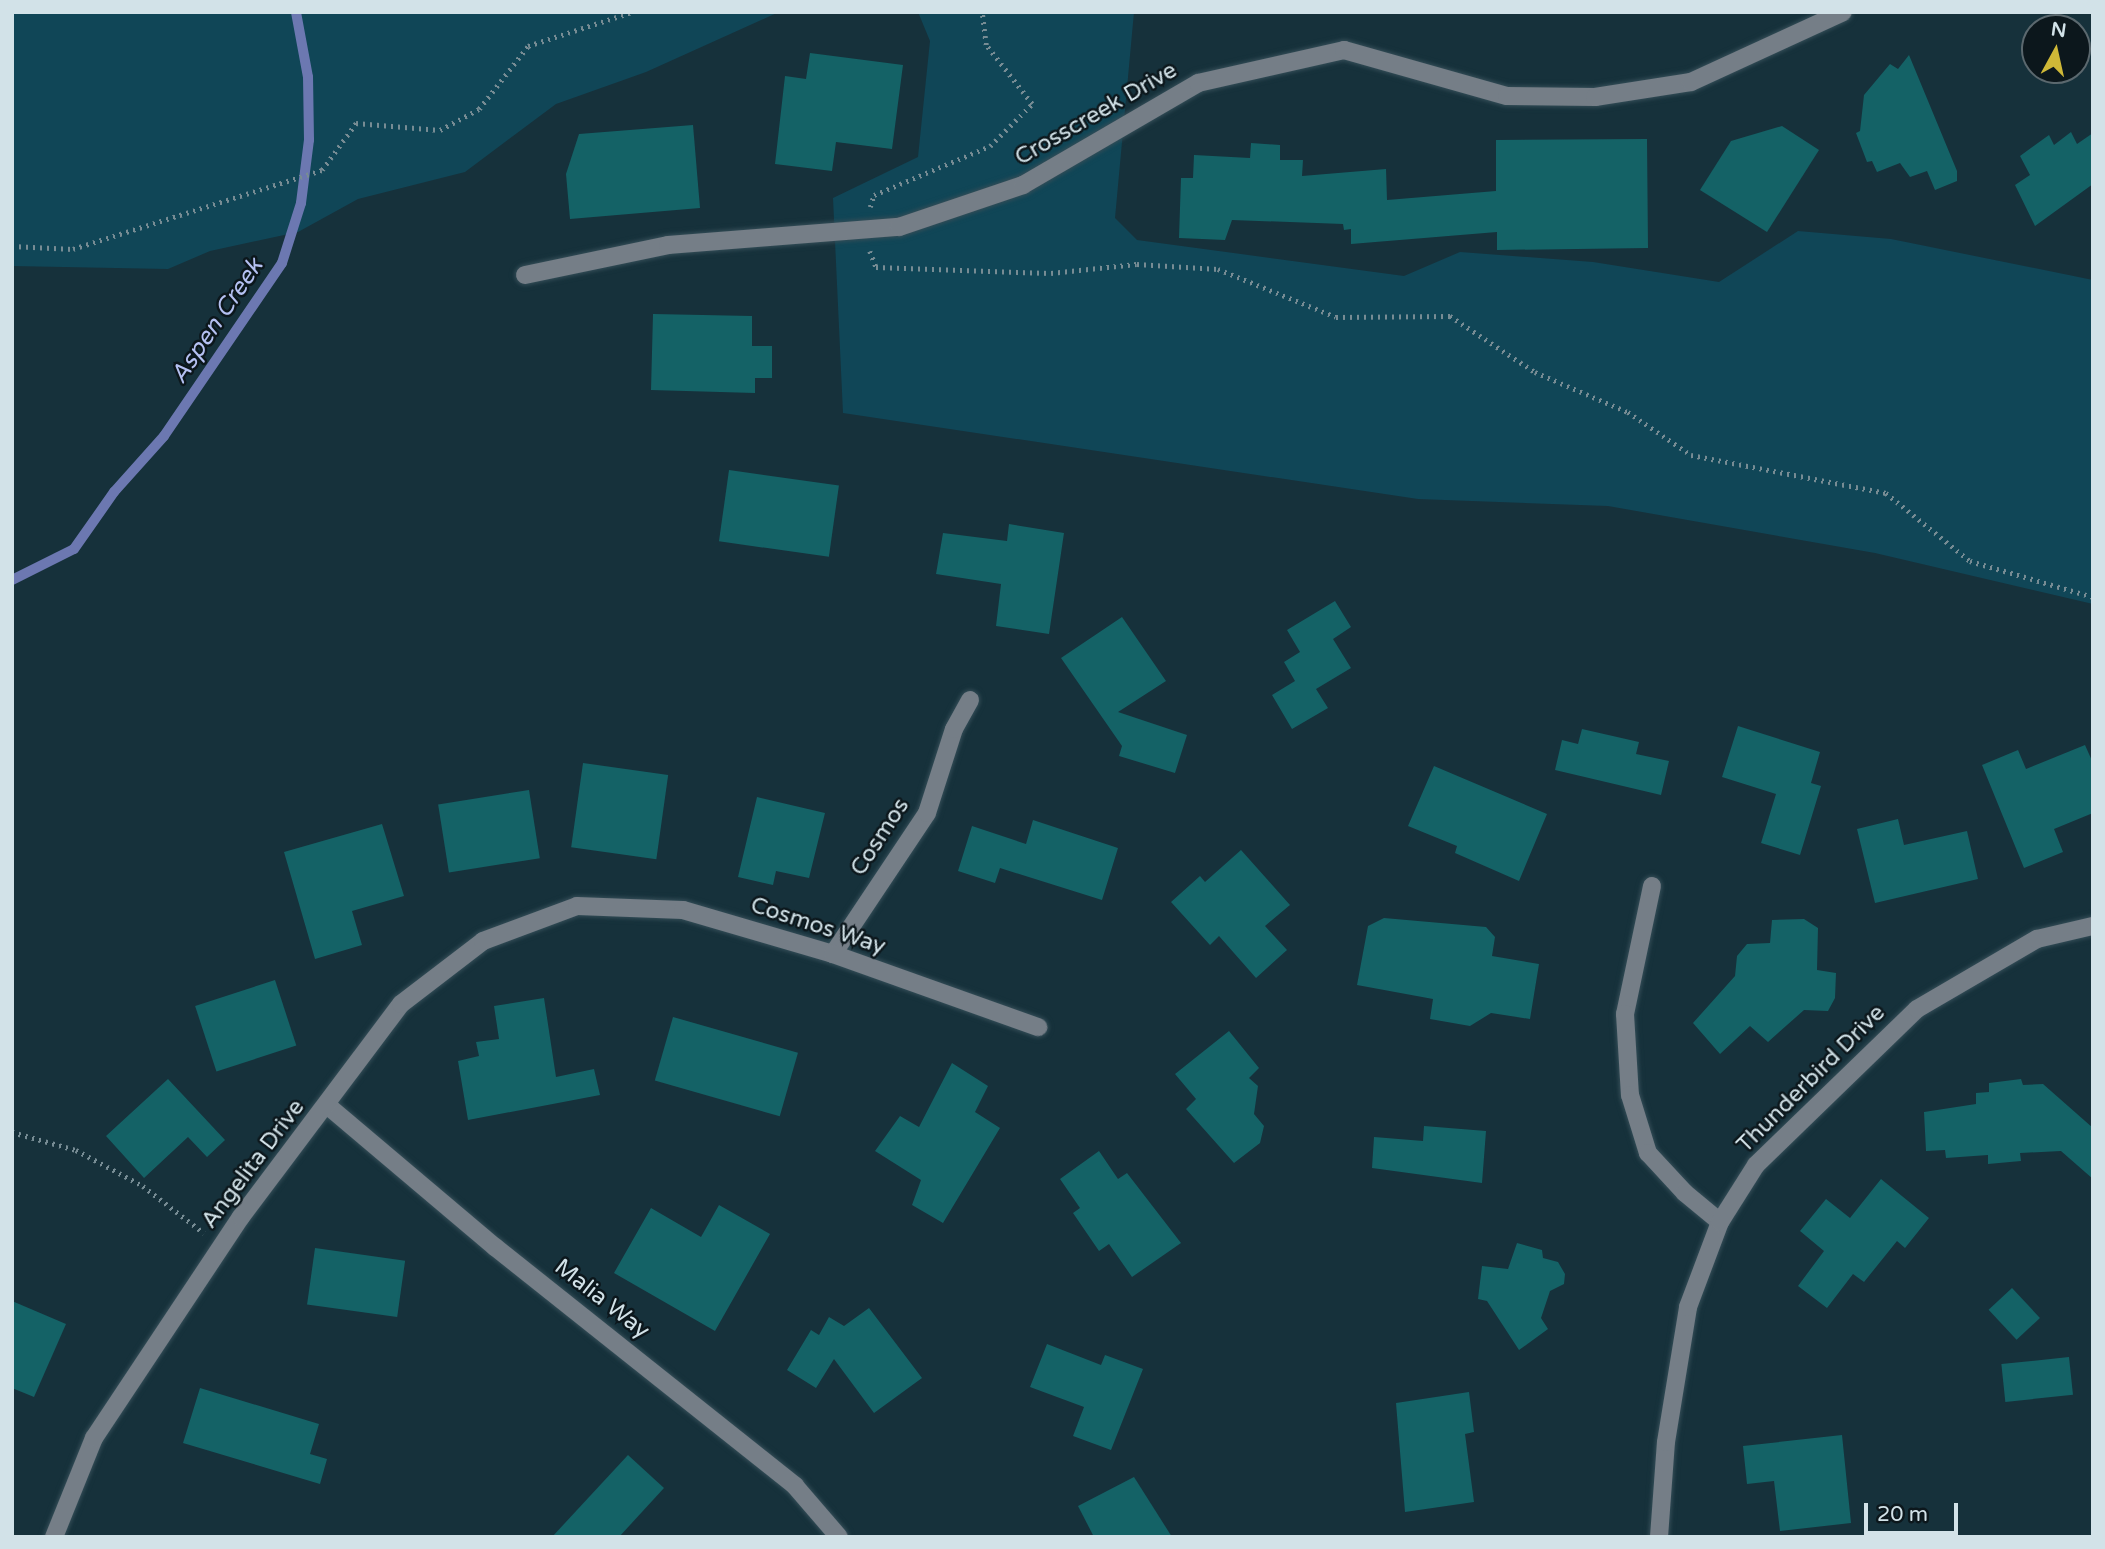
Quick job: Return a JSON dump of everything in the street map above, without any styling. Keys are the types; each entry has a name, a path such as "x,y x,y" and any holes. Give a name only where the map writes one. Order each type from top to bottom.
{"street":[{"name":"Crosscreek Drive","path":"525,275 668,245 900,227 1023,185 1198,83 1344,50 1507,96 1595,97 1691,82 1843,12"},
{"name":"Cosmos","path":"833,954 928,813 954,729 970,700"},
{"path":"1652,886 1625,1014 1630,1095 1648,1153 1685,1193 1720,1222"},
{"name":"Cosmos Way","path":"577,906 683,910 833,954 1038,1027"},
{"name":"Angelita Drive","path":"54,1537 93,1438 221,1246 328,1106 401,1004 482,942 577,906"},
{"name":"Thunderbird Drive","path":"1659,1537 1666,1443 1688,1307 1720,1222 1756,1165 1917,1009 2037,939 2093,926"},
{"name":"Malia Way","path":"328,1106 495,1247 796,1486 839,1537"}],"path":[{"path":"12,246 73,248 322,170 356,123 440,130 479,108 527,46 632,12"},
{"path":"982,12 986,45 1032,104 990,146 874,195 862,230 876,267 1051,273 1137,264 1218,269 1336,317 1450,316 1535,372 1628,412 1691,455 1886,493 1970,561 2093,597"},
{"path":"12,1132 76,1150 143,1186 221,1246"}],"shaded area":[{"path":"12,12 779,12 646,72 556,104 465,172 358,199 298,232 210,251 168,269 12,266"},
{"path":"918,12 1134,12 1115,218 1137,240 1404,276 1460,252 1593,262 1719,282 1798,231 1891,239 2093,280 2093,604 1875,553 1608,506 1418,499 843,413 833,198 918,157 930,41"}],"building":[{"path":"810,53 903,65 892,149 836,142 832,171 775,164 785,76 806,79"},
{"path":"1909,55 1957,171 1957,181 1935,190 1927,171 1910,177 1900,163 1877,172 1872,161 1867,162 1856,133 1860,131 1864,95 1890,64 1898,69"},
{"path":"693,125 700,208 570,219 566,174 579,134"},
{"path":"1782,126 1819,150 1767,232 1700,190 1731,141"},
{"path":"2071,132 2077,144 2093,133 2093,184 2035,226 2015,185 2030,175 2020,156 2049,135 2054,145"},
{"path":"1647,139 1648,248 1497,250 1497,232 1351,244 1351,229 1344,230 1343,224 1232,220 1225,240 1179,238 1181,178 1193,178 1194,155 1250,158 1251,143 1280,145 1280,160 1303,160 1302,176 1386,169 1387,200 1496,191 1496,140"},
{"path":"653,314 752,316 752,346 772,346 772,378 755,378 755,393 651,390"},
{"path":"729,470 839,485 829,557 719,541"},
{"path":"1009,524 1064,533 1049,634 996,626 1001,584 936,574 943,533 1007,541"},
{"path":"1335,601 1351,627 1333,639 1351,668 1316,689 1328,708 1292,729 1272,695 1295,681 1284,662 1300,652 1287,630"},
{"path":"1122,617 1166,681 1118,712 1187,735 1175,773 1119,756 1122,746 1061,658"},
{"path":"1738,726 1820,752 1811,783 1821,786 1800,855 1761,843 1776,794 1722,777"},
{"path":"1582,729 1639,742 1636,754 1669,761 1661,795 1555,770 1562,740 1578,744"},
{"path":"2085,745 2093,763 2093,813 2054,829 2063,852 2024,868 1982,765 2018,750 2026,769"},
{"path":"583,763 668,775 656,859 571,847"},
{"path":"1434,766 1547,814 1519,881 1455,853 1457,846 1408,826"},
{"path":"529,790 540,858 449,873 438,804"},
{"path":"757,797 825,813 809,878 776,871 773,885 738,877"},
{"path":"1898,819 1904,845 1967,831 1978,879 1875,903 1857,829"},
{"path":"1033,820 1118,848 1102,900 1000,868 995,883 958,871 972,826 1026,844"},
{"path":"382,824 404,896 352,911 362,945 315,959 284,852"},
{"path":"1241,850 1290,905 1265,926 1287,950 1256,978 1219,936 1210,945 1171,902 1200,876 1205,882"},
{"path":"1384,918 1486,927 1495,937 1492,956 1539,964 1530,1019 1491,1013 1470,1026 1430,1019 1433,999 1357,985 1368,926"},
{"path":"1804,919 1818,928 1817,970 1836,973 1835,998 1828,1011 1804,1010 1768,1042 1750,1026 1720,1054 1693,1023 1735,976 1737,956 1747,944 1770,943 1772,920"},
{"path":"275,980 296,1046 216,1072 195,1006"},
{"path":"544,998 556,1077 594,1069 600,1095 468,1120 458,1061 479,1056 476,1042 499,1039 494,1006"},
{"path":"673,1017 798,1053 780,1116 655,1080"},
{"path":"1229,1031 1259,1068 1249,1078 1258,1086 1254,1114 1264,1126 1260,1143 1234,1163 1186,1109 1196,1099 1175,1074"},
{"path":"952,1063 988,1086 975,1112 1000,1128 943,1223 912,1205 921,1180 875,1151 900,1116 919,1127"},
{"path":"168,1079 225,1140 207,1157 188,1137 144,1178 106,1136"},
{"path":"2021,1079 2023,1085 2043,1084 2093,1128 2093,1179 2061,1151 2020,1153 2021,1161 1988,1164 1988,1155 1946,1158 1945,1150 1926,1151 1924,1112 1976,1104 1976,1093 1989,1092 1989,1083"},
{"path":"1424,1126 1486,1131 1482,1183 1372,1168 1374,1137 1423,1141"},
{"path":"1099,1151 1118,1179 1127,1173 1181,1243 1132,1277 1109,1244 1099,1251 1073,1213 1080,1208 1060,1179"},
{"path":"1881,1179 1929,1218 1905,1248 1897,1241 1864,1282 1853,1274 1827,1308 1798,1286 1824,1251 1800,1231 1826,1199 1850,1218"},
{"path":"719,1205 770,1234 715,1331 614,1273 651,1208 701,1237"},
{"path":"1517,1243 1542,1250 1543,1258 1558,1262 1565,1274 1564,1284 1550,1291 1541,1318 1548,1329 1519,1350 1487,1301 1478,1299 1482,1266 1508,1269"},
{"path":"315,1248 405,1261 397,1317 307,1304"},
{"path":"2012,1288 2040,1318 2017,1340 1989,1310"},
{"path":"12,1301 66,1324 34,1397 12,1388"},
{"path":"869,1308 922,1378 874,1413 834,1359 816,1388 787,1370 811,1330 819,1335 829,1317 844,1326"},
{"path":"1047,1344 1101,1365 1105,1355 1143,1369 1111,1450 1073,1436 1084,1407 1030,1387"},
{"path":"2069,1357 2073,1395 2005,1402 2001,1364"},
{"path":"200,1388 319,1424 310,1454 327,1459 320,1484 183,1443"},
{"path":"1469,1392 1474,1432 1465,1434 1474,1502 1405,1512 1396,1403"},
{"path":"1842,1435 1851,1523 1780,1531 1774,1481 1747,1484 1743,1446"},
{"path":"628,1455 664,1488 619,1537 552,1537"},
{"path":"1134,1477 1172,1537 1094,1537 1078,1506"}],"waterway":[{"name":"Aspen Creek","path":"12,580 74,549 114,492 164,436 282,263 301,203 309,140 308,77 296,12"}]}
